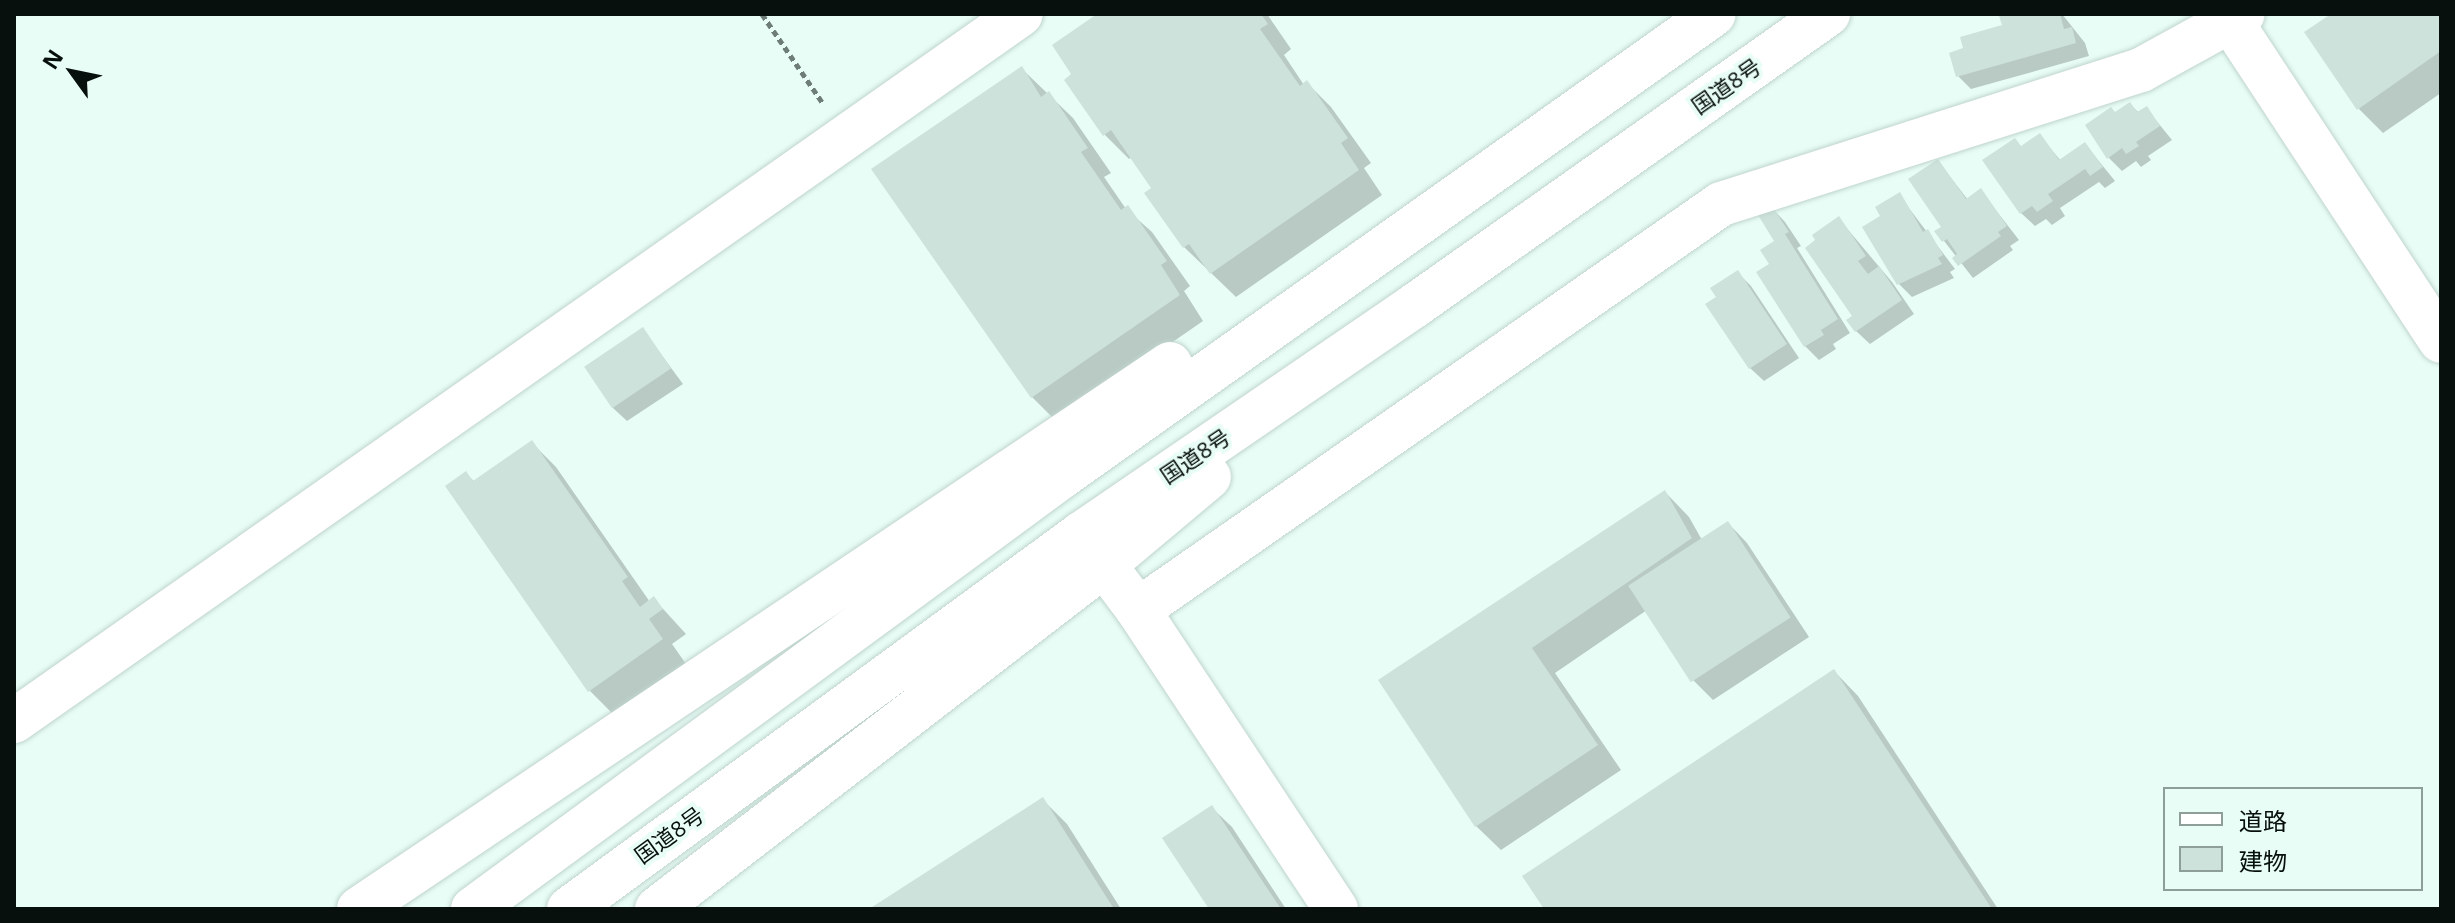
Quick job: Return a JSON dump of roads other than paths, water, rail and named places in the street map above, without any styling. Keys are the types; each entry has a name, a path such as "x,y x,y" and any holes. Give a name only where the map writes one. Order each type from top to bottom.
{"main road":[{"path":"14,721 1021,14"},
{"path":"473,909 942,565 1714,14"},
{"name":"国道8号","path":"569,909 979,608 1092,550 1414,306 1828,14"},
{"path":"1138,610 1721,204 2141,70 2233,17 2441,341"},
{"path":"359,909 1411,204 1616,83"},
{"path":"657,909 1092,550 1138,610 1336,909"}]}
